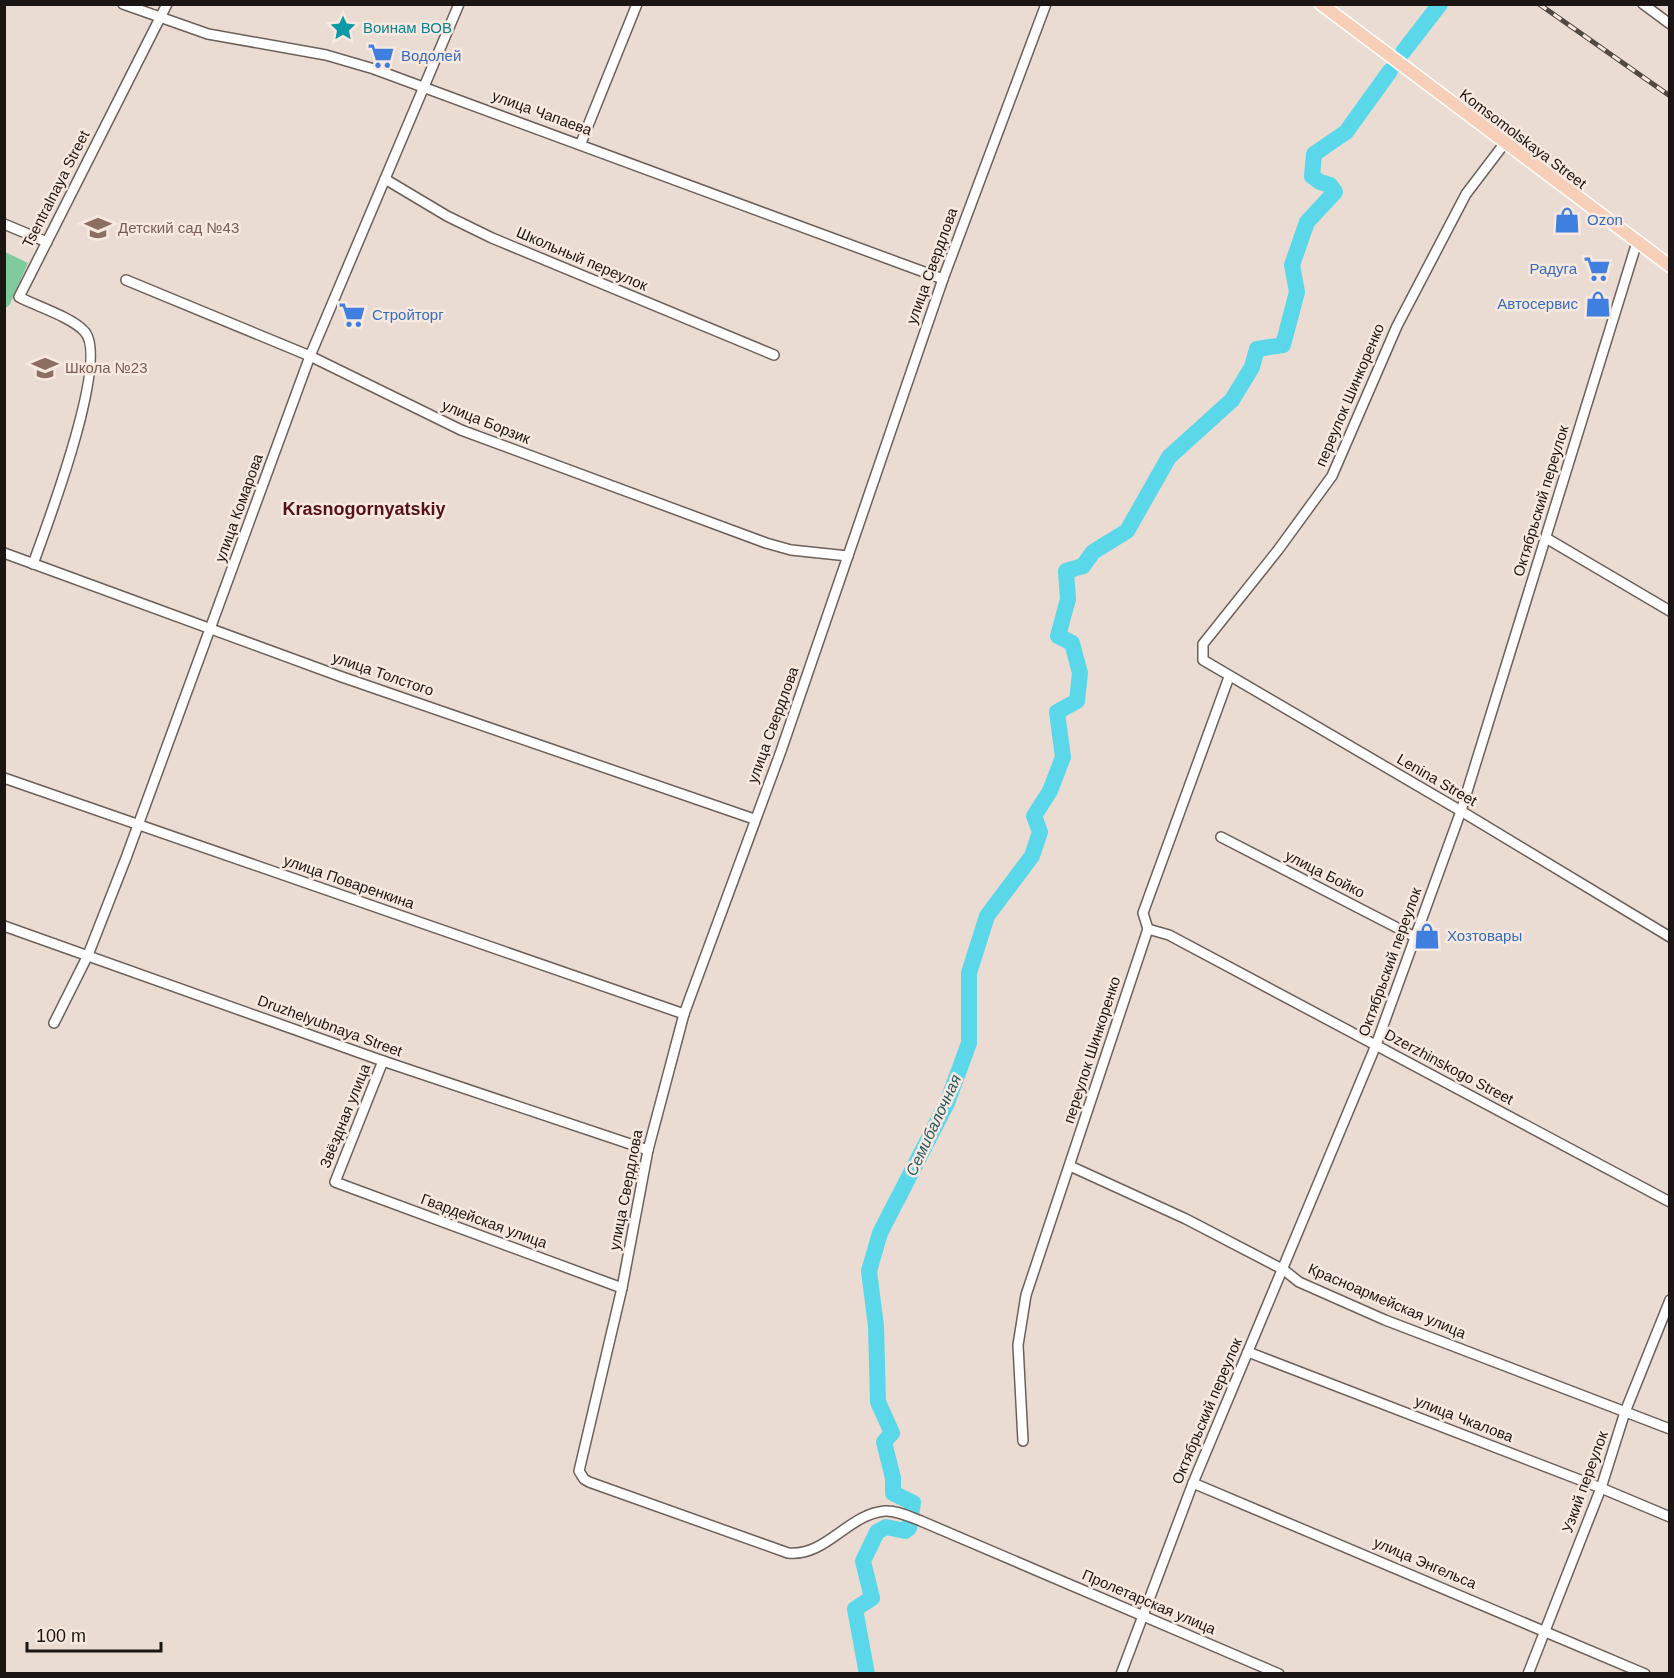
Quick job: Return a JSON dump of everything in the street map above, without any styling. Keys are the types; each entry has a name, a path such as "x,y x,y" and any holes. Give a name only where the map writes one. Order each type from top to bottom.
{"main road":[{"name":"Komsomolskaya Street","path":"1321,4 1440,96 1670,266"}],"street":[{"name":"улица Чапаева","path":"123,4 208,34 326,55 424,85 943,279"},
{"name":"Tsentralnaya Street","path":"33,564 54,506 76,433 92,356 91,343 85,331 19,297 167,4"},
{"name":"улица Комарова","path":"54,1023 87,955 138,824 310,356 459,4"},
{"path":"581,143 637,4"},
{"name":"улица Свердлова","path":"579,1471 622,1288 648,1150 684,1014 754,819 781,751 943,279 1046,4"},
{"path":"1643,4 1670,24"},
{"name":"переулок Шинкоренко","path":"1203,644 1278,550 1332,476 1402,315 1466,194 1504,144"},
{"name":"Школьный переулок","path":"385,179 447,216 492,238 774,355"},
{"path":"4,224 47,242"},
{"name":"Октябрьский переулок","path":"1121,1674 1193,1483 1284,1270 1376,1045 1461,811 1637,242"},
{"name":"улица Борзик","path":"126,280 310,356 438,419 511,449 766,543 791,550 848,556"},
{"path":"1546,538 1670,610"},
{"name":"улица Толстого","path":"4,553 342,677 754,819"},
{"name":"Lenina Street","path":"1203,644 1203,660 1229,677 1461,811 1670,937"},
{"name":"переулок Шинкоренко","path":"1023,1441 1018,1345 1026,1295 1148,929 1143,913 1229,677"},
{"name":"улица Поваренкина","path":"4,778 684,1014"},
{"name":"улица Бойко","path":"1221,837 1415,937"},
{"name":"Druzhelyubnaya Street","path":"4,926 383,1060 648,1150"},
{"name":"Dzerzhinskogo Street","path":"1148,929 1169,935 1670,1202"},
{"name":"Звёздная улица","path":"335,1182 383,1060"},
{"name":"Красноармейская улица","path":"1070,1166 1186,1219 1284,1270 1299,1282 1385,1320 1670,1429"},
{"name":"Гвардейская улица","path":"335,1182 622,1288"},
{"name":"Узкий переулок","path":"1528,1674 1601,1488 1625,1412 1670,1299"},
{"name":"улица Чкалова","path":"1248,1352 1601,1488 1670,1517"},
{"name":"Пролетарская улица","path":"579,1471 589,1482 788,1553 811,1552 878,1512 886,1510 921,1521 1279,1674"},
{"name":"улица Энгельса","path":"1193,1483 1545,1629 1645,1674"}],"green space":[{"path":"5,252 28,263 10,304 5,309"}],"waterway":[{"name":"Семибалочная","path":"1403,52 1440,4"},
{"name":"Семибалочная","path":"867,1674 855,1609 872,1598 863,1561 877,1532 886,1527 905,1531 909,1528 913,1503 893,1493 893,1478 884,1442 892,1433 878,1402 876,1326 869,1271 880,1233 947,1103 969,1043 969,973 987,916 1032,856 1040,832 1034,816 1050,791 1063,757 1057,712 1077,701 1080,673 1072,643 1058,636 1068,599 1066,571 1083,566 1093,552 1127,531 1169,457 1232,400 1252,367 1257,349 1283,345 1297,292 1292,265 1307,222 1335,192 1330,185 1312,176 1314,154 1346,132 1390,71"}],"railway":[{"path":"1539,4 1670,96"}],"place":[{"name":"Воинам ВОВ","path":"343,28"},
{"name":"Водолей","path":"381,56"},
{"name":"Ozon","path":"1567,220"},
{"name":"Детский сад №43","path":"98,228"},
{"name":"Радуга","path":"1597,269"},
{"name":"Автосервис","path":"1598,304"},
{"name":"Стройторг","path":"352,315"},
{"name":"Школа №23","path":"45,368"},
{"name":"Хозтовары","path":"1427,936"}],"district":[{"name":"Krasnogornyatskiy","path":"364,509"}]}
